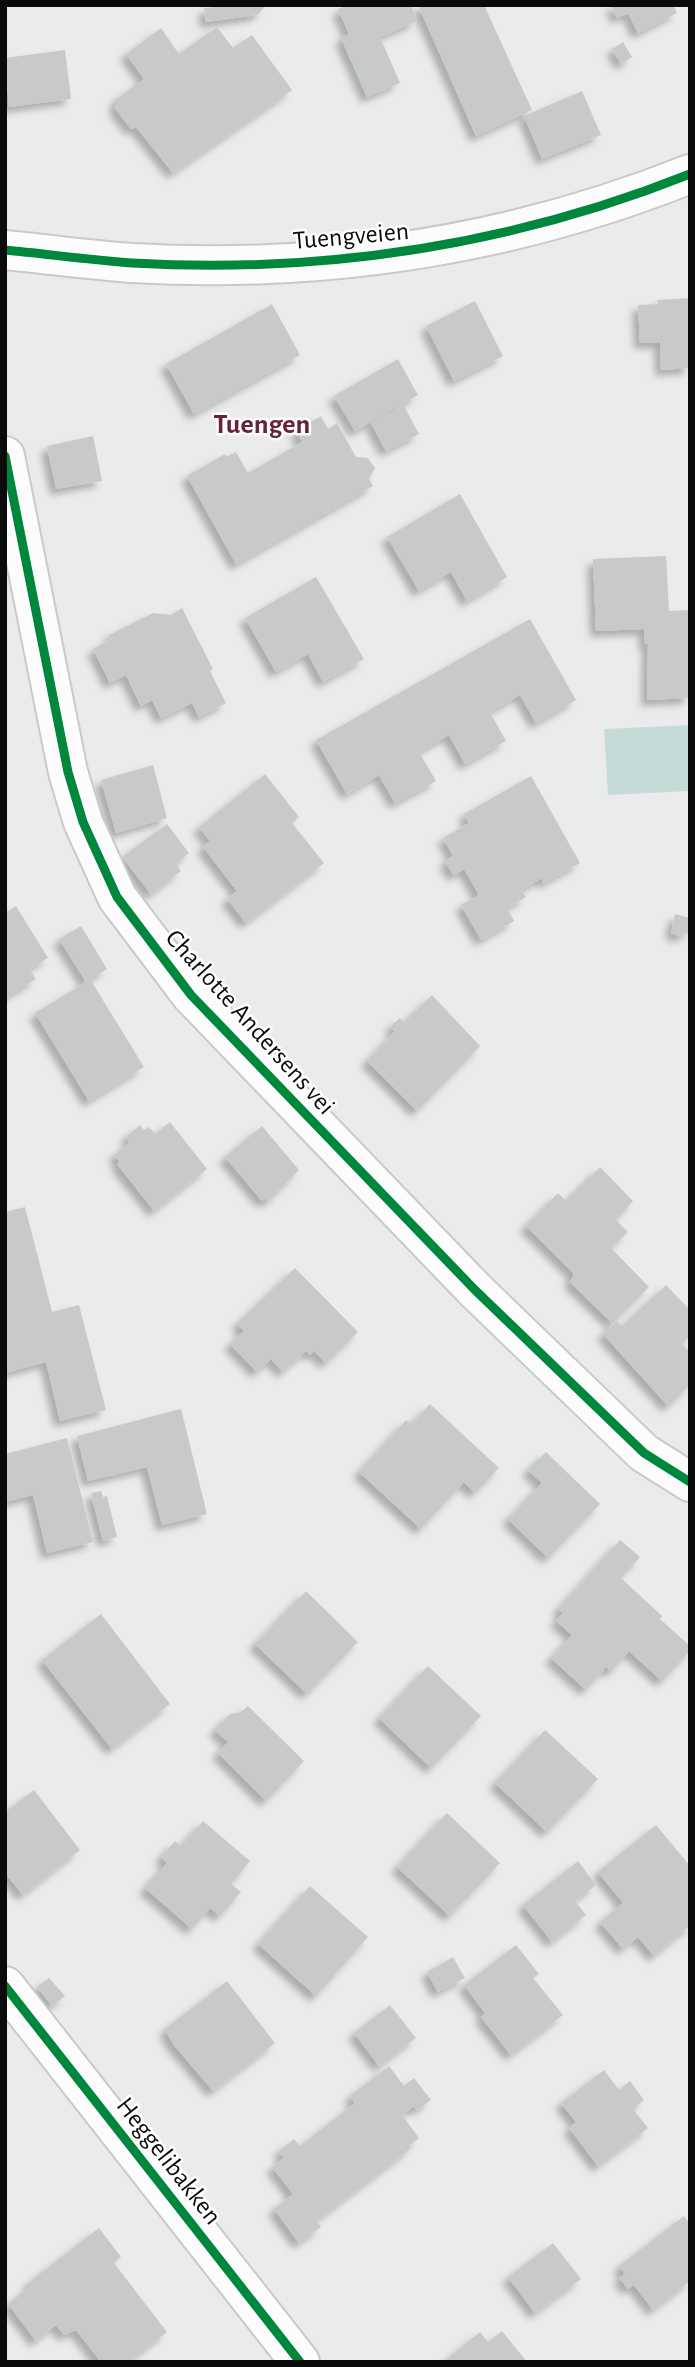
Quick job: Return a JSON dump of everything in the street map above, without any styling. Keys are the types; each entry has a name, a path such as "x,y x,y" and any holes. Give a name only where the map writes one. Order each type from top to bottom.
{"street":[{"name":"Tuengveien","path":"5,250 131,262 200,265 370,258 481,239 562,218 690,174"},
{"name":"Charlotte Andersens vei","path":"5,456 68,772 83,821 117,897 191,995 428,1242 644,1453 690,1482"},
{"name":"Heggelibakken","path":"5,1986 300,2362"}],"shaded area":[{"path":"690,725 690,791 608,795 604,729"}],"building":[{"path":"263,5 264,8 257,15 206,22 204,8"},
{"path":"348,5 411,5 417,21 380,37 400,83 367,97 341,38 349,34 338,9"},
{"path":"418,5 484,5 532,110 476,136"},
{"path":"611,5 673,5 677,13 638,33 628,13 617,18"},
{"path":"217,27 233,48 252,35 292,90 173,173 136,127 131,129 114,107 118,104 115,100 144,79 126,54 161,28 179,54"},
{"path":"623,42 632,57 621,64 612,49"},
{"path":"65,50 71,99 9,107 5,58"},
{"path":"582,91 601,135 542,159 524,116"},
{"path":"690,298 690,368 661,370 660,342 640,343 638,305 658,304 657,300"},
{"path":"475,301 503,356 454,381 426,326"},
{"path":"272,304 300,355 194,414 166,364"},
{"path":"398,359 418,395 355,431 334,396"},
{"path":"404,406 419,434 386,451 371,423"},
{"path":"321,416 328,429 337,423 356,457 368,458 375,468 369,479 373,486 236,564 187,476 225,454 226,457 236,452 248,473 302,442 296,430"},
{"path":"93,436 102,481 56,489 47,446"},
{"path":"460,494 507,577 467,601 451,572 419,591 387,537"},
{"path":"666,556 669,611 690,610 690,698 647,700 648,644 645,644 644,629 596,631 593,559"},
{"path":"316,577 364,659 323,682 308,654 276,672 245,618"},
{"path":"182,608 213,669 210,671 226,703 199,717 192,703 161,718 152,700 141,706 126,675 110,683 93,649 111,639 109,635 153,613 171,615"},
{"path":"530,619 576,700 536,723 520,695 490,712 506,741 465,764 449,735 419,752 436,781 395,803 379,775 347,794 316,740"},
{"path":"153,765 167,818 116,833 101,780"},
{"path":"265,774 299,817 292,823 324,863 246,923 227,899 237,891 203,847 210,841 199,827"},
{"path":"531,776 580,863 544,883 542,878 521,890 526,897 507,908 514,921 481,940 461,905 479,895 464,869 455,875 452,873 445,861 453,856 443,838 469,823 464,814"},
{"path":"167,824 189,853 176,864 181,871 151,894 122,857"},
{"path":"16,906 48,958 30,969 36,979 5,998 5,913"},
{"path":"675,914 690,918 689,934 683,932 682,937 671,933"},
{"path":"81,926 107,969 90,979 144,1067 89,1101 35,1013 86,982 59,939"},
{"path":"432,995 480,1046 417,1111 367,1061 395,1031 390,1027 400,1018 404,1022"},
{"path":"170,1122 207,1169 154,1211 117,1164 120,1162 114,1155 130,1142 126,1137 140,1125 144,1130 149,1127 155,1134"},
{"path":"262,1126 299,1170 268,1202 265,1198 262,1201 225,1157"},
{"path":"600,1167 633,1201 616,1220 628,1232 611,1248 649,1287 612,1323 570,1282 574,1274 526,1226 558,1193 566,1201"},
{"path":"25,1207 52,1312 79,1305 106,1410 60,1421 46,1362 5,1373 5,1212"},
{"path":"295,1268 358,1332 326,1363 314,1351 310,1355 306,1351 283,1372 271,1359 257,1372 230,1344 244,1331 237,1324"},
{"path":"666,1285 690,1310 690,1336 682,1344 690,1352 690,1385 668,1406 603,1334 617,1321 622,1326"},
{"path":"430,1404 499,1468 475,1493 464,1482 421,1529 359,1472 406,1420 411,1424"},
{"path":"181,1409 207,1514 162,1525 147,1467 88,1481 77,1436"},
{"path":"67,1438 93,1542 47,1553 33,1495 5,1502 5,1454"},
{"path":"546,1452 600,1504 548,1558 508,1519 542,1483 528,1470"},
{"path":"101,1491 103,1497 107,1496 117,1537 103,1541 91,1493"},
{"path":"620,1540 640,1557 621,1578 662,1616 660,1619 690,1646 690,1651 662,1681 629,1651 611,1672 606,1667 586,1690 551,1658 572,1635 556,1621 563,1613 558,1609"},
{"path":"306,1591 358,1642 307,1694 255,1644"},
{"path":"101,1614 170,1704 112,1749 42,1660"},
{"path":"428,1666 481,1716 431,1768 379,1718"},
{"path":"248,1706 304,1761 266,1801 218,1753 228,1742 215,1730 230,1714 241,1712"},
{"path":"545,1730 598,1779 547,1832 495,1783"},
{"path":"34,1790 80,1850 23,1895 5,1873 5,1812"},
{"path":"447,1813 500,1863 450,1916 397,1867"},
{"path":"203,1821 250,1861 231,1884 241,1892 220,1916 210,1908 192,1929 145,1888 167,1863 161,1857 175,1841 181,1846"},
{"path":"656,1825 690,1866 690,1932 687,1928 654,1956 638,1937 623,1949 600,1922 623,1903 598,1872"},
{"path":"578,1861 596,1885 575,1901 586,1915 552,1942 523,1905"},
{"path":"310,1886 368,1937 316,1996 258,1944"},
{"path":"516,1945 539,1974 533,1978 563,2015 511,2055 481,2017 485,2013 464,1985"},
{"path":"453,1957 465,1978 438,1992 427,1972"},
{"path":"49,1978 65,1996 52,2006 37,1987"},
{"path":"227,1981 275,2043 213,2091 173,2044 165,2029"},
{"path":"390,2005 416,2038 379,2066 354,2033"},
{"path":"389,2066 404,2086 414,2078 431,2100 417,2110 414,2106 402,2115 419,2138 409,2146 410,2149 316,2221 321,2227 299,2243 274,2209 293,2194 272,2167 284,2158 279,2151 294,2139 300,2146 355,2103 350,2096"},
{"path":"604,2070 619,2090 630,2081 644,2100 633,2109 648,2128 598,2166 569,2128 576,2122 561,2103"},
{"path":"684,2216 690,2224 690,2281 653,2310 634,2285 628,2289 619,2278 625,2274 619,2266"},
{"path":"99,2228 121,2257 114,2263 167,2332 128,2362 101,2362 76,2330 64,2335 56,2325 36,2341 8,2304 31,2286 28,2283"},
{"path":"553,2243 581,2279 535,2313 508,2277"},
{"path":"502,2331 527,2362 449,2362 447,2359 480,2332 488,2342"}],"cycle path":[{"path":"5,250 132,263 204,265 275,264 346,258 486,236 623,199 690,174"},
{"path":"5,456 68,772 83,822 117,897 191,995 475,1290 644,1453 690,1482"},
{"path":"5,1986 300,2362"}],"district":[{"name":"Tuengen","path":"262,425"}]}
